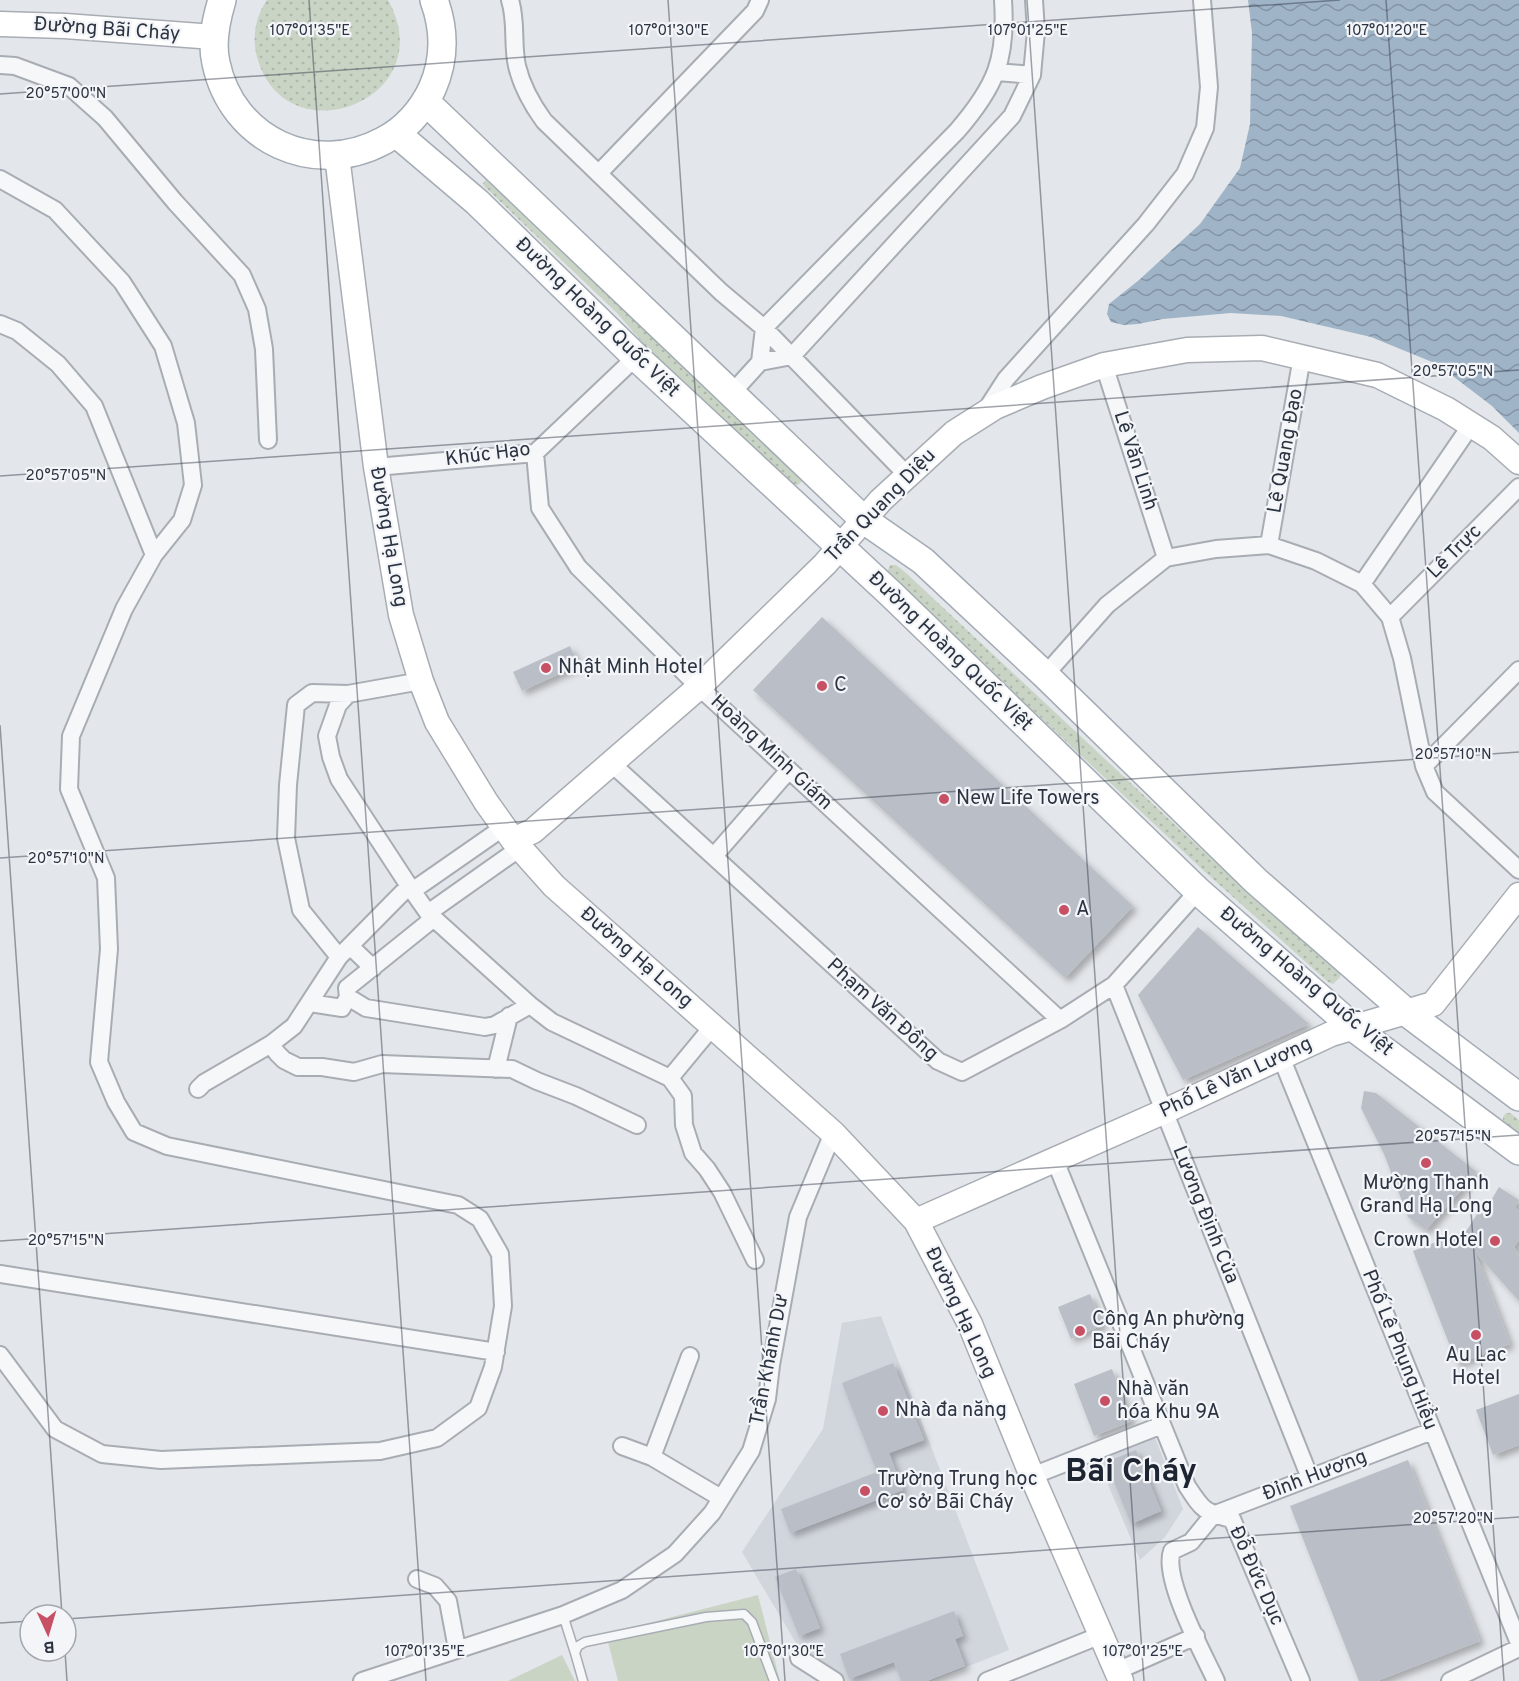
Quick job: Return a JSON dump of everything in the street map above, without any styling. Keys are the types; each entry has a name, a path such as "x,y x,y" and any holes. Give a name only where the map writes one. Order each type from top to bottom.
{"main road":[{"path":"222,0 214,38 215,62 222,85 233,106 267,139 289,150 313,155 337,156 368,149 397,134 426,102 438,76 443,47 441,19 434,0"},
{"name":"Đường Bãi Cháy","path":"0,24 65,26 214,38"},
{"name":"Đường Hoàng Quốc Việt","path":"426,102 864,520 923,561 1045,675 1256,881 1407,1012 1519,1097"},
{"name":"Đường Hoàng Quốc Việt","path":"397,134 477,202 636,357 840,547 1198,891 1354,1028 1519,1151"},
{"name":"Đường Hạ Long","path":"337,156 375,467 401,615 421,681 437,722 486,802 512,838 554,886 833,1133 916,1221 970,1324 1032,1476 1119,1676"},
{"name":"Trần Quang Diệu","path":"512,838 533,831 699,687 840,547 907,475 954,433 995,406 1104,365 1187,350 1262,348 1302,357 1377,375 1446,409 1492,438 1519,462"},
{"name":"Phố Lê Văn Lương","path":"916,1221 1054,1158 1163,1112 1332,1034 1433,1004 1519,895"}],"street":[{"path":"510,0 515,15 517,64 528,99 544,121 721,292 764,328 907,475"},
{"path":"598,173 755,11 760,0"},
{"path":"731,394 760,362 764,328 976,109 997,72 1005,31 1003,0"},
{"path":"760,362 792,356 1012,116 1032,75 1036,31 1034,0"},
{"path":"983,415 1006,379 1146,224 1185,174 1205,128 1209,87 1202,0"},
{"path":"0,65 15,66 69,86 105,118 175,202 242,275 257,309 264,349 268,440"},
{"path":"997,72 1032,75"},
{"path":"0,179 55,210 122,282 163,346 186,423 193,485 182,520 154,555 124,609 70,735 69,789 106,878 110,949 99,1062 116,1102 134,1132 167,1146 458,1205 480,1219 500,1254 503,1306 493,1367 478,1408 437,1438 380,1451 161,1460 102,1454 55,1429 0,1354"},
{"path":"0,324 17,331 58,364 93,406 154,555"},
{"name":"Khúc Hạo","path":"375,467 535,453 636,357"},
{"name":"Lê Quang Đạo","path":"1269,545 1302,357"},
{"name":"Lê Văn Linh","path":"1104,365 1166,558"},
{"path":"1362,584 1471,425"},
{"name":"Hoàng Minh Giám","path":"535,453 540,508 578,567 699,687 1060,1020"},
{"name":"Lê Trực","path":"1390,617 1519,487"},
{"path":"1045,675 1107,605 1166,558 1216,549 1269,545 1316,561 1362,584 1390,617 1402,658 1424,766 1435,792 1519,870"},
{"path":"1424,766 1519,670"},
{"path":"373,968 345,952 301,910 286,838 288,785 296,705 312,693 348,694 421,681"},
{"path":"348,694 338,705 327,736 331,757 339,779 411,889 431,916 552,1022 670,1078 683,1096 684,1125 693,1153 722,1192 755,1260"},
{"name":"Phạm Văn Đồng","path":"610,762 938,1061 962,1072 1060,1020 1114,985 1198,891"},
{"path":"714,856 789,770"},
{"path":"198,1089 204,1083 271,1044 294,1026 345,952 411,889 512,838"},
{"path":"310,1003 342,1008 348,997 347,988 431,916 512,838"},
{"name":"Lương Định Của","path":"1114,985 1310,1478"},
{"path":"348,997 366,1008 484,1027 495,1025 530,1005"},
{"path":"495,1070 509,1016"},
{"path":"670,1078 713,1026"},
{"path":"271,1044 284,1060 298,1067 322,1067 354,1072 382,1064 512,1069 637,1125"},
{"name":"Phố Lê Phụng Hiểu","path":"1281,1057 1519,1643"},
{"name":"Trần Khánh Dư","path":"362,1681 563,1615 622,1590 675,1554 712,1513 750,1451 767,1399 798,1217 833,1133"},
{"name":"Đỗ Đức Dục","path":"1054,1158 1187,1486 1200,1507 1213,1515 1232,1519 1301,1681"},
{"path":"0,1274 496,1352"},
{"path":"652,1457 690,1356"},
{"path":"1032,1476 1162,1425"},
{"name":"Đỉnh Hương","path":"1216,1681 1171,1578 1169,1558 1172,1551 1191,1542 1213,1515 1432,1431"},
{"path":"622,1446 652,1457 721,1498"},
{"path":"417,1579 435,1586 448,1601 457,1649"},
{"path":"987,1681 1101,1635"},
{"path":"1119,1676 1196,1636"},
{"path":"1450,1681 1519,1648"},
{"path":"799,1658 835,1681"}],"lane":[{"path":"574,1653 578,1646 585,1642 706,1617 744,1614 752,1622 774,1681"},
{"path":"563,1615 583,1681"}],"shaded area":[{"name":"Trường Trung học Cơ sở Bãi Cháy","path":"881,1316 1009,1650 931,1681 843,1681 803,1655 742,1552 823,1429 842,1323"},
{"path":"1154,1435 1183,1509 1165,1537 1140,1560 1097,1459"}],"green space":[{"path":"267,0 388,0 400,35 395,66 379,89 354,105 326,111 297,106 273,88 257,57 256,28"},
{"path":"486,180 803,480 798,485 789,483 662,365 617,313 484,186 483,183"},
{"path":"890,565 896,565 905,572 1214,861 1340,972 1340,977 1333,984 1328,982 1204,871 887,573"},
{"path":"1506,1113 1510,1113 1519,1120 1519,1133 1503,1122"},
{"path":"758,1595 780,1681 618,1681 606,1634"},
{"path":"562,1655 575,1681 508,1681"}],"water":[{"path":"1248,0 1519,0 1519,433 1492,406 1437,364 1371,337 1281,316 1231,313 1163,319 1138,324 1124,325 1111,322 1107,314 1109,304 1200,224 1240,168 1250,124 1252,33"}],"building":[{"name":"New Life Towers","path":"822,617 1133,906 1065,978 753,690"},
{"name":"Nhật Minh Hotel","path":"570,646 579,665 522,691 513,672"},
{"path":"1198,927 1309,1024 1183,1080 1138,995"},
{"name":"Mường Thanh Grand Hạ Long","path":"1364,1091 1376,1093 1477,1172 1426,1230 1408,1217 1384,1154 1361,1108"},
{"path":"1499,1187 1519,1200 1515,1207 1519,1212 1519,1240 1514,1247 1519,1256 1519,1301 1475,1252 1510,1344 1457,1364 1413,1251 1467,1230 1479,1211 1483,1214"},
{"path":"1090,1294 1103,1325 1071,1339 1058,1307"},
{"path":"893,1363 924,1440 889,1453 903,1490 790,1533 781,1509 877,1472 842,1383"},
{"path":"1112,1369 1132,1421 1094,1436 1074,1384"},
{"path":"1519,1394 1519,1445 1493,1455 1476,1410"},
{"path":"1136,1450 1161,1511 1131,1524 1106,1462"},
{"path":"1408,1460 1480,1641 1377,1681 1359,1681 1290,1506"},
{"path":"796,1569 820,1628 799,1636 775,1577"},
{"path":"954,1611 963,1636 955,1639 965,1666 927,1681 901,1681 894,1662 849,1679 840,1654"}],"place":[{"name":"Nhật Minh Hotel","path":"546,668"},
{"name":"C","path":"822,686"},
{"name":"New Life Towers","path":"944,799"},
{"name":"A","path":"1064,910"},
{"name":"Mường Thanh Grand Hạ Long","path":"1426,1163"},
{"name":"Crown Hotel","path":"1495,1241"},
{"name":"Công An phường Bãi Cháy","path":"1080,1331"},
{"name":"Au Lac Hotel","path":"1476,1335"},
{"name":"Nhà văn hóa Khu 9A","path":"1105,1401"},
{"name":"Nhà đa năng","path":"883,1411"},
{"name":"Trường Trung học Cơ sở Bãi Cháy","path":"865,1491"}],"district":[{"name":"Bãi Cháy","path":"1131,1473"}]}
